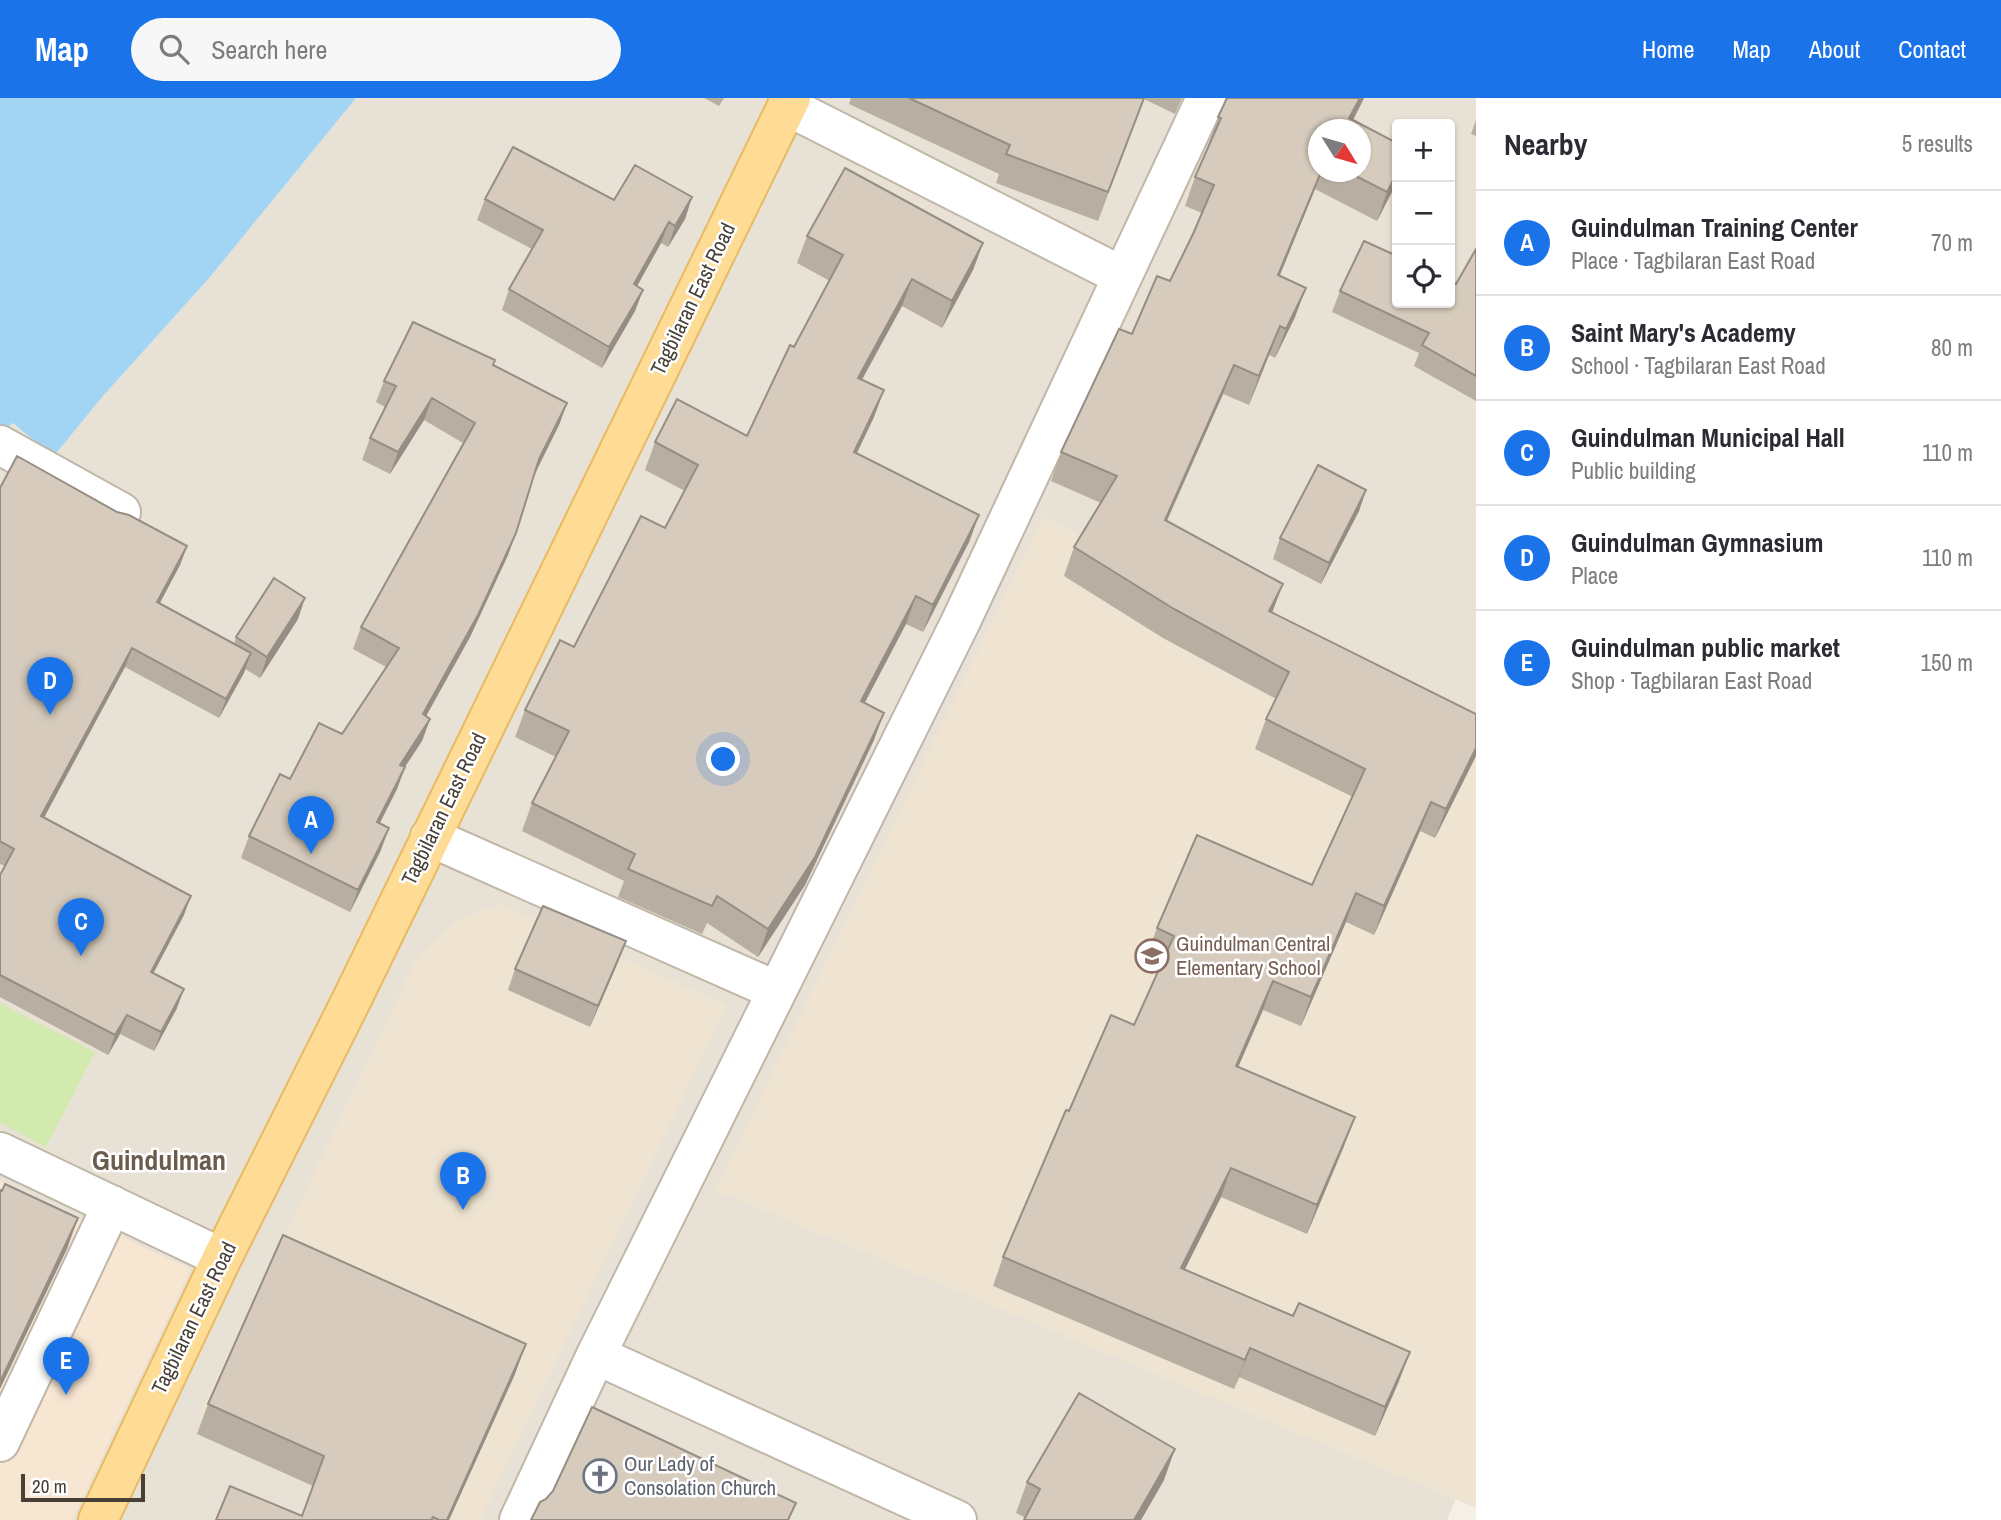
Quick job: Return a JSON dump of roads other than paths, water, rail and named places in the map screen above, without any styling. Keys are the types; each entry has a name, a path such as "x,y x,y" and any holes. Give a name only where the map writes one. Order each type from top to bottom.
{"main road":[{"name":"Tagbilaran East Road","path":"98,1520 222,1258 789,102"}],"street":[{"path":"519,1520 596,1354 961,621 1206,98"},
{"path":"789,102 1122,276"},
{"path":"0,445 121,512"},
{"path":"430,837 777,991"},
{"path":"0,1152 222,1258"},
{"path":"0,1442 112,1205"},
{"path":"596,1354 957,1520"}],"water":[{"path":"0,98 356,98 210,277 103,396 53,457 13,423 0,433"}],"place":[{"name":"Guindulman Gymnasium","path":"50,715"},
{"name":"Guindulman Training Center","path":"311,854"},
{"name":"Guindulman Municipal Hall","path":"81,956"},
{"name":"Guindulman Central Elementary School","path":"1152,956"},
{"name":"Saint Mary's Academy","path":"463,1210"},
{"name":"Guindulman public market","path":"66,1395"},
{"name":"Our Lady of Consolation Church","path":"600,1476"}],"district":[{"name":"Guindulman","path":"159,1160"}]}
